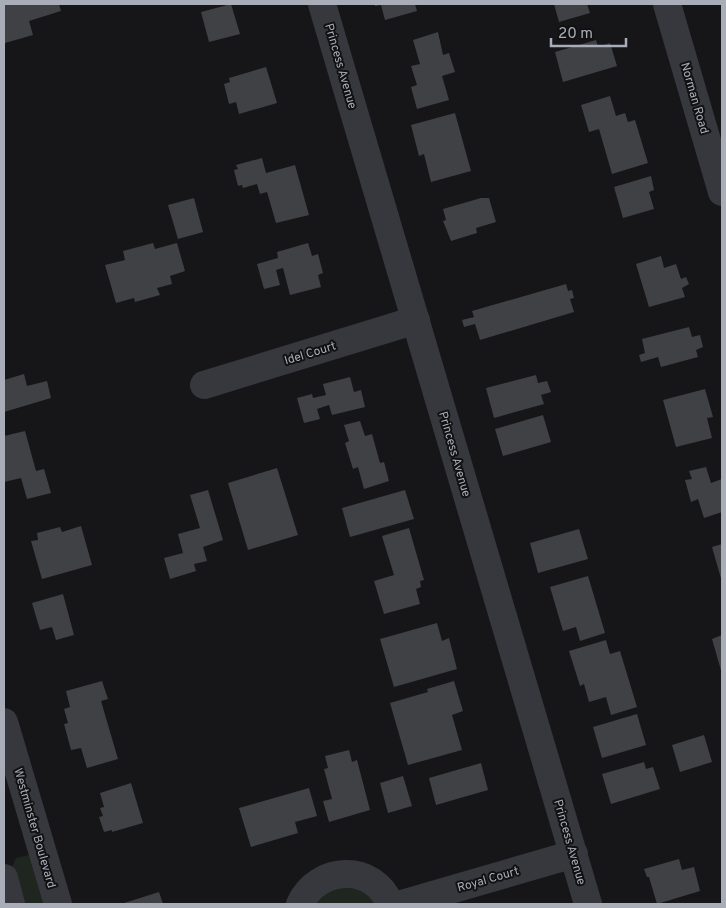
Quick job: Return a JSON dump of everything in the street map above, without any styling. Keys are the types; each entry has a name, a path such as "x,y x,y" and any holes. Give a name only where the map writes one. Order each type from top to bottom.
{"street":[{"name":"Princess Avenue","path":"322,4 588,904"},
{"name":"Norman Road","path":"667,4 722,192"},
{"name":"Idel Court","path":"204,385 416,320"},
{"name":"Westminster Boulevard","path":"4,722 58,904"},
{"name":"Royal Court","path":"402,904 574,854"},
{"path":"300,904 304,895 312,886 326,877 346,873 363,876 376,884 387,897 390,904"},
{"path":"4,878 11,904"}],"shaded area":[{"path":"29,855 37,863 49,904 23,904 12,867 16,858"},
{"path":"339,887 362,890 377,904 316,904 326,894"}],"building":[{"path":"4,4 59,4 61,11 29,21 33,35 5,43"},
{"path":"231,4 240,34 209,42 201,12"},
{"path":"375,4 415,4 417,11 385,20 381,5 375,6"},
{"path":"554,4 587,4 590,13 559,22"},
{"path":"438,32 443,55 449,53 455,72 442,76 449,100 417,109 411,87 417,85 411,66 420,64 413,40"},
{"path":"596,40 598,47 610,43 617,66 563,82 555,52"},
{"path":"266,67 277,103 239,114 236,102 229,104 224,84 230,82 229,78"},
{"path":"610,96 616,116 625,113 628,122 635,120 648,163 612,174 599,129 589,132 581,105"},
{"path":"455,113 471,171 431,182 424,154 419,156 411,125"},
{"path":"262,158 266,173 295,165 309,215 276,223 267,192 260,194 257,184 243,188 242,185 238,186 234,170 238,169 236,165"},
{"path":"651,176 654,190 649,192 654,209 623,218 614,187"},
{"path":"194,198 203,232 178,239 168,205"},
{"path":"481,198 489,198 496,222 476,228 477,233 451,241 443,221 446,220 443,209"},
{"path":"153,243 155,249 177,243 185,271 170,276 172,284 157,288 160,295 135,302 134,298 116,303 105,265 125,260 123,251"},
{"path":"308,243 312,256 318,254 323,273 318,275 321,287 290,295 283,268 276,270 280,285 264,289 257,264 278,258 277,252"},
{"path":"661,256 664,268 676,264 681,279 686,277 689,284 682,288 685,297 649,307 636,264"},
{"path":"566,284 568,291 572,290 574,298 570,299 574,312 480,340 475,324 464,327 462,320 474,317 472,311"},
{"path":"689,327 692,337 700,335 703,347 696,350 698,357 661,367 658,357 641,362 639,355 645,353 642,339"},
{"path":"24,374 27,386 47,381 51,398 4,412 4,380"},
{"path":"536,375 538,383 547,381 551,392 541,395 544,404 494,418 486,388"},
{"path":"350,377 354,392 361,390 365,407 332,415 329,405 317,409 320,419 304,423 297,398 312,394 313,398 326,395 323,384"},
{"path":"705,389 713,417 707,418 712,438 676,447 663,400"},
{"path":"543,415 551,442 503,456 495,429"},
{"path":"360,421 365,436 372,434 380,463 384,462 389,481 364,489 358,467 353,469 345,443 349,441 344,425"},
{"path":"25,431 36,471 44,469 51,493 27,499 21,478 4,482 4,436"},
{"path":"706,467 711,483 722,479 722,512 704,518 698,499 691,502 685,480 692,479 689,471"},
{"path":"277,468 298,535 248,550 228,483"},
{"path":"208,490 223,540 203,547 207,561 194,564 196,571 170,579 164,558 183,553 178,534 200,528 190,495"},
{"path":"405,490 414,519 350,537 342,508"},
{"path":"81,526 92,565 42,579 31,541 38,540 37,533 60,527 62,532"},
{"path":"409,528 424,580 420,581 421,587 416,589 420,604 384,614 374,581 394,575 382,536"},
{"path":"579,529 588,559 538,573 530,543"},
{"path":"722,544 722,582 712,547"},
{"path":"588,576 605,633 580,641 576,627 563,631 550,587"},
{"path":"63,594 74,635 56,640 52,627 40,630 32,603"},
{"path":"437,623 442,641 449,638 457,669 394,687 380,639"},
{"path":"722,635 722,674 712,639"},
{"path":"606,640 610,654 620,651 637,707 611,715 606,697 589,702 584,684 580,686 569,651"},
{"path":"102,681 108,699 101,701 118,759 87,768 81,748 71,750 64,724 68,723 64,709 70,707 66,691"},
{"path":"454,681 463,711 452,715 462,750 408,765 390,703 428,692 427,689"},
{"path":"637,714 646,745 602,758 593,727"},
{"path":"704,735 712,762 680,772 672,745"},
{"path":"349,750 352,762 357,760 370,810 329,822 323,801 332,799 324,769 328,768 325,756"},
{"path":"644,762 646,769 653,767 660,789 611,804 602,774"},
{"path":"481,763 488,790 436,805 429,778"},
{"path":"403,776 412,806 388,813 380,783"},
{"path":"131,783 143,823 112,832 112,830 104,832 99,817 103,816 100,808 104,807 100,793"},
{"path":"309,788 317,816 295,822 298,833 251,847 239,808"},
{"path":"679,859 682,870 694,867 700,891 657,904 649,877 647,877 644,869"},
{"path":"159,892 163,904 121,904"}]}
